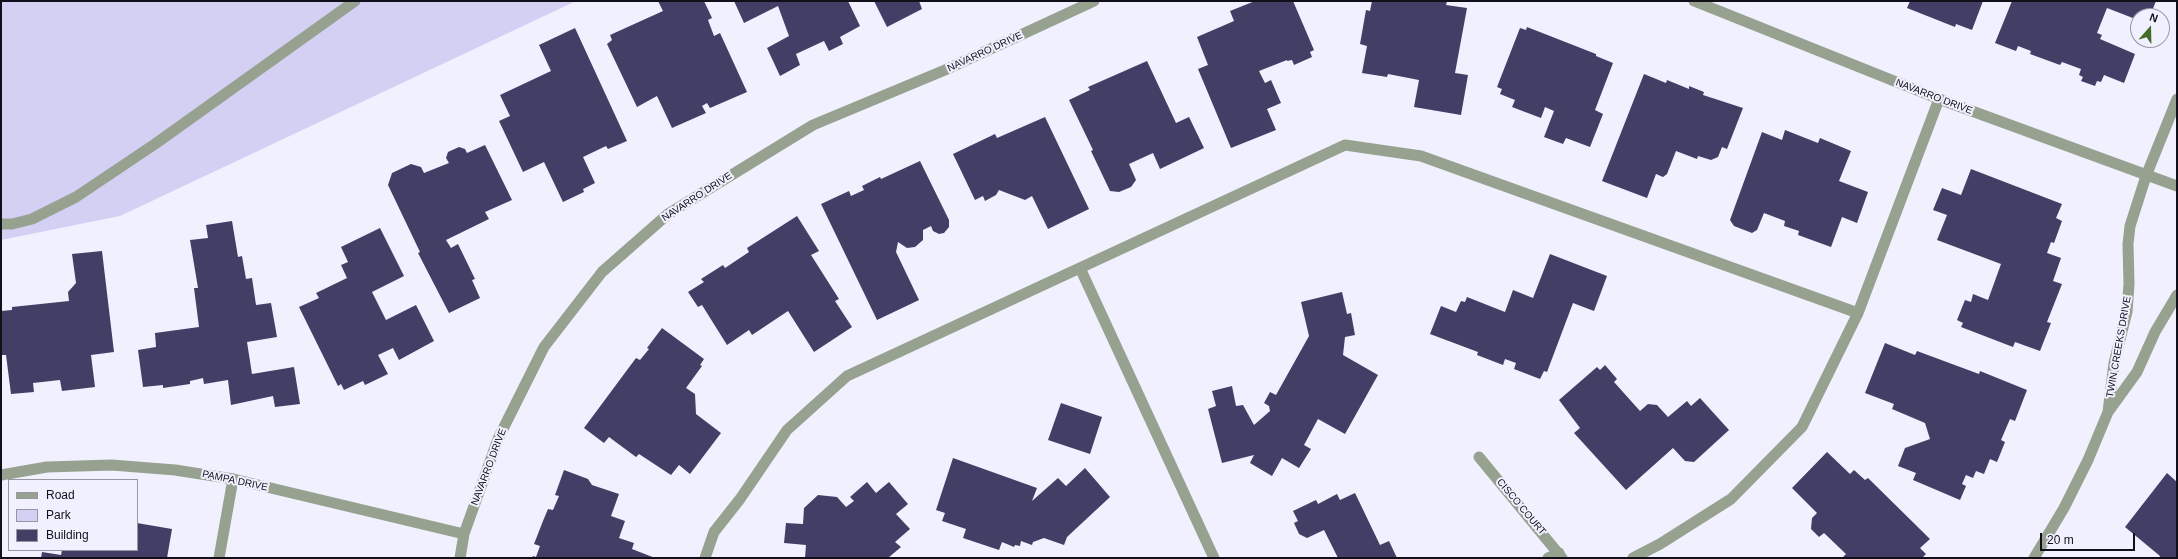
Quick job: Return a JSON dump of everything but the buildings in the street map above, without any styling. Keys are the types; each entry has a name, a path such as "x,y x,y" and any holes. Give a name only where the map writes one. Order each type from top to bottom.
{"street":[{"path":"1,224 12,224 32,218 76,196 155,144 355,1"},
{"name":"NAVARRO DRIVE","path":"460,558 464,534 498,439 544,347 602,272 668,214 813,125 945,70 1094,1"},
{"name":"NAVARRO DRIVE","path":"1694,1 1939,99 2146,176 2177,186"},
{"path":"1633,558 1660,544 1731,499 1802,427 1858,313 1939,99"},
{"name":"TWIN CREEKS DRIVE","path":"2108,412 2114,363 2127,312 2129,284 2128,244 2130,226 2146,176 2177,99"},
{"path":"705,558 714,532 740,499 787,430 847,376 1345,145 1421,156 1858,313"},
{"path":"1080,268 1214,558"},
{"name":"TWIN CREEKS DRIVE","path":"2034,558 2064,508 2088,460 2108,412 2136,372 2155,332 2177,294"},
{"name":"CISCO COURT","path":"1479,457 1560,556"},
{"name":"PAMPA DRIVE","path":"1,475 46,467 112,465 175,470 233,479 464,534"},
{"path":"219,558 233,479"},
{"path":"1548,558 1560,556"}],"green space":[{"path":"1,1 576,1 120,216 1,240"}]}
